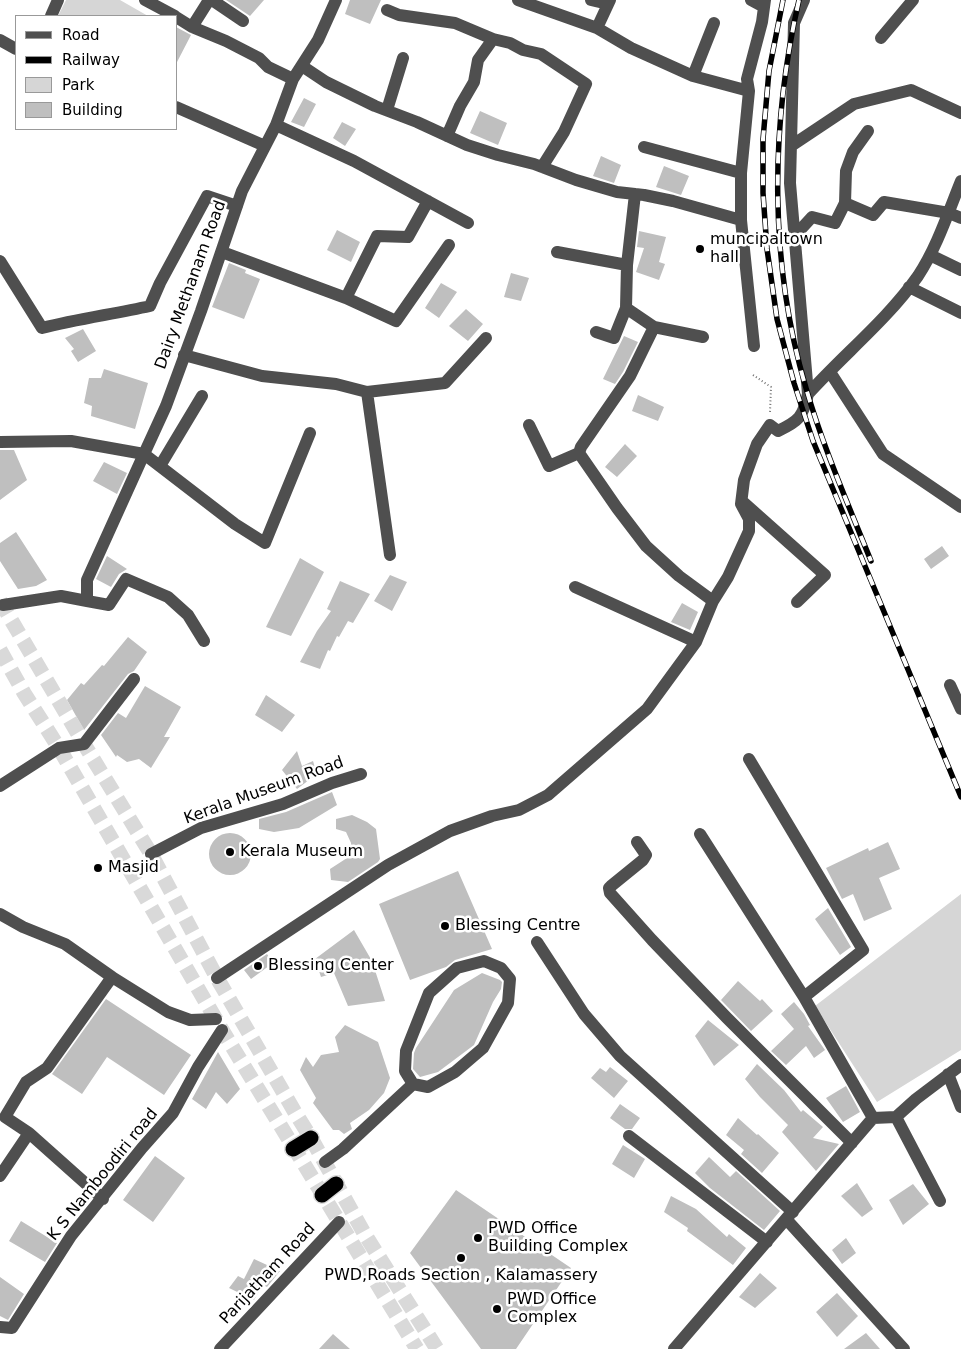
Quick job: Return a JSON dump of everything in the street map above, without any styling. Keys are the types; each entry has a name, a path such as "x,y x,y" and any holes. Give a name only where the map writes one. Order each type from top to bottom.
{"highway":[{"path":"293,1148 311,1138"},
{"path":"322,1194 336,1184"}],"street":[{"path":"51,15 58,0"},
{"path":"145,0 155,11 169,15"},
{"path":"192,27 210,0 243,21"},
{"name":"Dairy Methanam Road","path":"88,601 87,580 166,406 242,191 276,125 293,79 318,40 336,0"},
{"path":"518,0 597,28 631,48 693,76 749,91"},
{"path":"590,0 609,2 597,28"},
{"path":"750,0 764,4 762,22 747,79 749,91 741,173 741,220 754,346"},
{"path":"217,978 388,864 450,831 492,816 519,810 548,795 647,708 696,642 713,601 728,577 748,531 749,519 741,504 741,500 744,480 757,444 770,425 778,430 791,424 804,411 808,394 790,183 794,24 804,0"},
{"path":"881,38 913,0"},
{"path":"387,10 399,15 455,24 493,39 510,43 523,50 541,54 586,84 564,132 542,167"},
{"path":"178,18 192,27 226,41 259,58 268,67 293,79"},
{"path":"693,76 714,24"},
{"path":"447,136 460,106 474,82 478,60 493,39"},
{"path":"0,40 15,48"},
{"path":"387,110 403,58"},
{"path":"302,66 326,82 467,145 498,156 542,167 576,180 617,192 673,201 741,220"},
{"path":"791,146 854,104 912,90 961,113"},
{"path":"178,109 265,146"},
{"path":"276,125 354,161 468,223"},
{"path":"795,242 801,229 812,217 834,223 845,203 846,171 852,152 868,132"},
{"path":"644,147 741,173"},
{"path":"808,394 898,302 909,287 955,215 961,181"},
{"path":"596,332 614,338 626,308 627,265 635,194"},
{"path":"0,261 42,328 82,318 103,317 150,306 160,283 207,196 237,206"},
{"path":"346,298 377,236 408,237 428,201"},
{"path":"845,203 873,215 884,202 955,215"},
{"path":"222,252 346,298 396,321 449,245"},
{"path":"557,252 627,265"},
{"path":"930,255 961,270"},
{"path":"909,287 961,314"},
{"path":"626,308 654,327 703,337"},
{"path":"529,425 549,466 579,453 581,447 630,376 654,327"},
{"path":"184,355 262,376 336,384 367,392 445,384 486,338"},
{"path":"830,372 883,454 961,506"},
{"path":"367,392 390,555"},
{"path":"160,466 202,396"},
{"path":"0,442 71,441 144,454 235,524 265,543 310,433"},
{"path":"579,453 646,546 679,576 713,601"},
{"path":"741,500 825,575 797,602"},
{"path":"3,605 61,596 109,605 126,579 168,597 188,615 204,641"},
{"path":"575,587 696,642"},
{"path":"0,786 59,748 84,744 134,679"},
{"path":"950,685 961,709"},
{"path":"749,759 863,950 804,997"},
{"name":"Kerala Museum Road","path":"151,854 201,828 283,804 332,783 361,774"},
{"path":"700,834 804,997 873,1118"},
{"path":"636,842 646,855 640,864 610,886 610,893 727,1018 852,1143"},
{"path":"0,914 23,927 66,944 112,977 47,1068 26,1082 5,1117 28,1133 103,1199"},
{"path":"538,942 584,1014 620,1056 790,1216 904,1349"},
{"path":"484,961 500,968 510,979 508,1003 484,1048 455,1072 428,1087 413,1084 405,1071 406,1051 429,993 457,968 484,961"},
{"name":"K S Namboodiri road","path":"0,1327 12,1328 71,1236 103,1199 142,1148 173,1113 198,1068 219,1024 190,1020 175,1015 112,977"},
{"path":"674,1349 873,1118 896,1117 916,1099 961,1065"},
{"path":"948,1074 961,1107"},
{"path":"324,1162 343,1150 413,1084"},
{"path":"896,1117 940,1201"},
{"path":"0,1176 28,1133"},
{"path":"629,1136 767,1242"},
{"name":"Parijatham Road","path":"220,1349 339,1222"}],"path":[{"path":"753,375 771,387 770,425"}],"green space":[{"path":"66,0 120,0 146,15 58,15"},
{"path":"961,894 961,1050 877,1102 815,1006"}],"building":[{"path":"226,0 264,0 250,16"},
{"path":"350,0 381,0 370,24 345,14"},
{"path":"178,28 191,35 178,60"},
{"path":"304,98 316,104 304,127 291,122"},
{"path":"480,111 507,123 498,145 470,133"},
{"path":"342,122 356,129 345,146 333,138"},
{"path":"601,156 621,165 614,183 593,176"},
{"path":"664,166 689,176 681,195 656,187"},
{"path":"337,230 360,242 351,262 327,250"},
{"path":"639,231 666,237 659,262 665,264 659,280 636,272 644,248 637,247"},
{"path":"229,263 246,270 245,273 260,279 244,319 212,307"},
{"path":"511,273 529,278 521,301 504,297"},
{"path":"441,283 457,292 439,318 425,308"},
{"path":"466,309 483,324 468,341 449,326"},
{"path":"83,329 96,351 78,362 71,351 74,349 65,338"},
{"path":"624,336 638,342 615,384 603,379"},
{"path":"104,369 148,383 135,429 91,416 92,406 84,403 89,378 101,378"},
{"path":"638,395 664,407 658,421 632,411"},
{"path":"625,444 637,456 617,477 605,467"},
{"path":"0,450 14,450 27,480 0,500"},
{"path":"104,462 127,473 117,494 93,481"},
{"path":"16,532 47,580 36,586 18,589 0,561 0,543"},
{"path":"942,546 949,556 931,569 924,559"},
{"path":"107,556 127,569 119,574 111,587 96,579"},
{"path":"300,558 324,572 291,636 266,627"},
{"path":"390,575 407,582 392,611 374,601"},
{"path":"340,581 370,594 353,623 348,621 339,637 337,636 330,651 328,650 320,669 300,662 317,631 331,611 327,609"},
{"path":"682,603 698,612 690,630 671,622"},
{"path":"128,637 147,652 134,671 128,674 84,730 67,700 81,683 84,685 102,665 104,666"},
{"path":"145,686 181,707 164,737 170,737 151,768 139,759 127,762 117,755 116,757 101,735 118,713 126,718"},
{"path":"266,695 295,715 282,732 255,715"},
{"path":"297,751 302,766 313,761 317,774 297,789 282,770"},
{"path":"332,792 337,805 299,828 274,832 259,829 259,819 286,812"},
{"path":"352,815 367,822 376,829 380,859 348,882 331,880 330,869 347,858 351,850 351,843 346,832 336,829 336,819"},
{"name":"Kerala Museum","path":"226,833 234,833 245,839 251,854 245,869 234,875 226,875 215,869 209,858 209,850 215,839"},
{"path":"888,842 900,869 879,878 892,909 864,921 853,894 842,899 826,868 868,848 869,851"},
{"path":"458,871 492,949 455,960 446,967 410,980 379,904"},
{"path":"828,908 851,947 840,955 815,919"},
{"path":"354,930 372,961 385,1001 348,1006 334,973 321,977 315,959"},
{"name":"Blessing Center","path":"267,954 273,963 251,979 244,970"},
{"path":"482,973 502,982 501,989 493,1002 474,1045 438,1072 420,1077 413,1069 416,1048 454,990"},
{"path":"738,981 760,1001 762,999 773,1011 751,1031 721,1000"},
{"path":"106,999 191,1055 164,1095 107,1057 82,1094 52,1074"},
{"path":"794,1002 804,1014 810,1025 808,1026 825,1050 814,1058 806,1046 786,1065 771,1051 794,1029 781,1014"},
{"path":"708,1020 739,1045 714,1066 695,1036"},
{"path":"345,1025 378,1042 390,1078 384,1093 369,1110 350,1123 352,1129 344,1134 339,1130 333,1130 313,1103 316,1098 300,1070 306,1057 313,1067 321,1055 339,1052 335,1037"},
{"path":"218,1052 240,1089 227,1104 216,1092 206,1109 192,1099"},
{"path":"757,1064 784,1090 801,1112 803,1110 823,1127 813,1138 839,1144 816,1171 782,1132 788,1125 745,1079"},
{"path":"610,1067 628,1081 614,1098 591,1078 600,1068 606,1072"},
{"path":"846,1086 860,1112 843,1122 826,1098"},
{"path":"620,1104 640,1118 632,1129 625,1129 610,1118"},
{"path":"738,1118 779,1153 762,1173 741,1154 744,1150 726,1135"},
{"path":"623,1145 645,1159 634,1178 612,1164"},
{"path":"155,1156 185,1178 153,1222 123,1200"},
{"path":"709,1157 730,1177 736,1171 780,1211 764,1230 710,1188 695,1173"},
{"path":"857,1183 873,1209 862,1217 841,1196"},
{"path":"913,1184 929,1204 903,1225 889,1200"},
{"name":"PWD Office Complex","path":"456,1190 571,1268 516,1349 481,1349 410,1253"},
{"path":"671,1196 696,1209 727,1237 729,1234 746,1248 733,1265 687,1231 688,1228 664,1212"},
{"path":"21,1221 57,1243 45,1262 9,1241"},
{"path":"846,1238 856,1253 842,1264 832,1250"},
{"path":"254,1259 280,1271 267,1287 263,1285 254,1300 229,1288 238,1276 244,1279"},
{"path":"760,1273 777,1288 755,1308 739,1297"},
{"path":"0,1277 24,1294 8,1320 0,1316"},
{"path":"837,1293 858,1316 837,1337 816,1312"},
{"path":"866,1333 880,1349 844,1349"},
{"path":"333,1334 350,1349 319,1349"}],"tunnel":[{"path":"0,601 151,854 217,978 311,1138 364,1233 437,1349"},
{"path":"0,650 24,693 59,748 222,1030 417,1349"}],"railway":[{"path":"783,0 769,71 763,139 763,193 767,249 777,319 794,383 813,441 961,797"},
{"path":"799,0 789,48 779,146 780,244 785,292 794,341 820,432 871,561"}],"place":[{"name":"muncipaltown hall","path":"700,249"},
{"name":"Kerala Museum","path":"230,852"},
{"name":"Masjid","path":"98,868"},
{"name":"Blessing Centre","path":"445,926"},
{"name":"Blessing Center","path":"258,966"},
{"name":"PWD Office Building Complex","path":"478,1238"},
{"name":"PWD,Roads Section , Kalamassery","path":"461,1258"},
{"name":"PWD Office Complex","path":"497,1309"}]}
